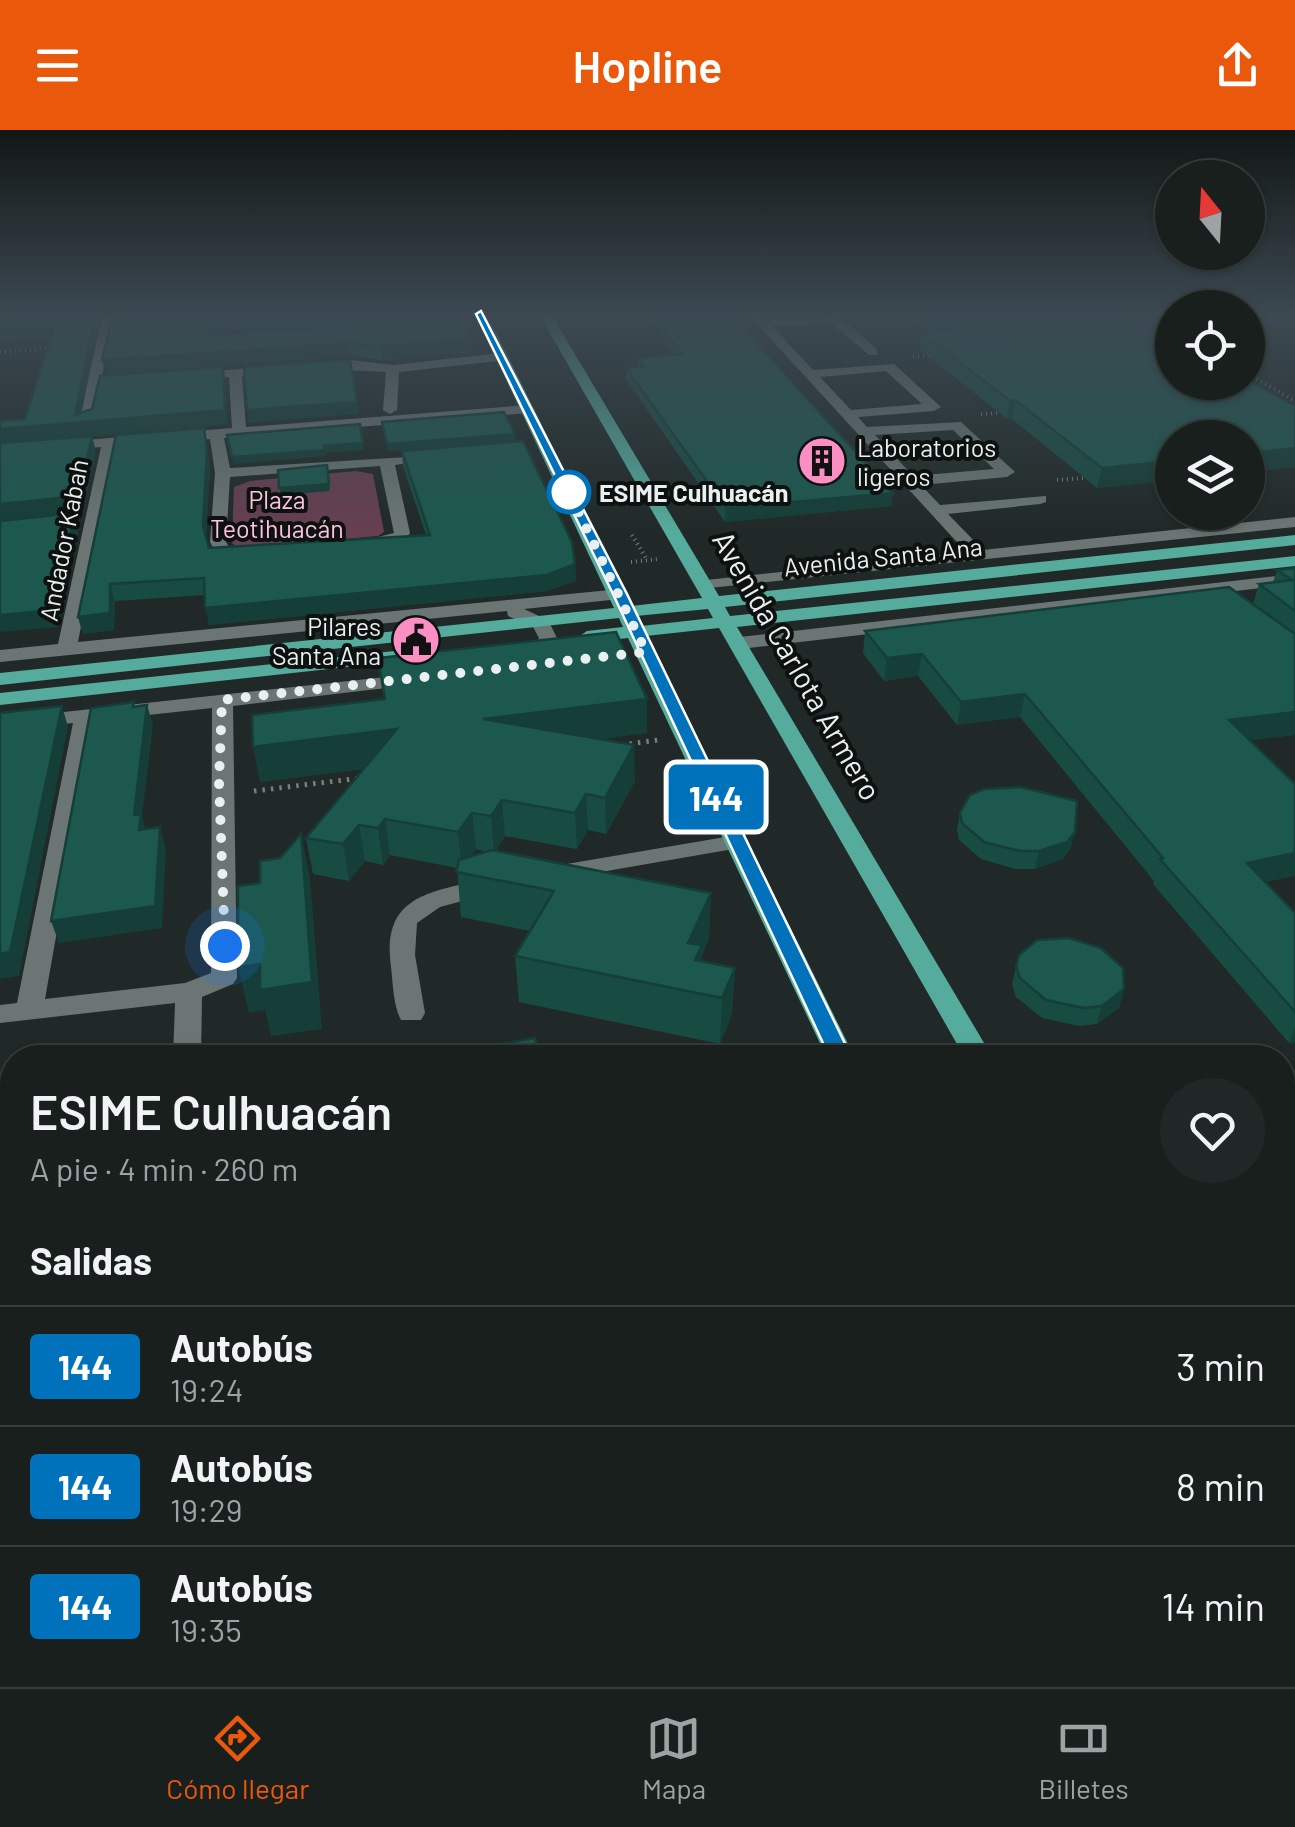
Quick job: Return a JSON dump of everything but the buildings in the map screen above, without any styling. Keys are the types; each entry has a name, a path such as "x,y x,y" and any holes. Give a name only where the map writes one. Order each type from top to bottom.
{"main road":[{"path":"516,387 620,594 636,654 687,737 835,1045"},
{"name":"Avenida Carlota Armero","path":"589,387 972,1045"},
{"name":"Avenida Santa Ana","path":"0,679 1295,540"},
{"name":"Avenida Santa Ana","path":"0,699 1295,561"}],"street":[{"path":"84,423 93,387"},
{"path":"236,387 240,432"},
{"path":"390,410 392,387"},
{"path":"822,387 978,556"},
{"path":"848,414 934,407 911,387"},
{"path":"0,451 528,409"},
{"path":"864,432 956,425 1007,472 910,481"},
{"path":"216,434 223,473 218,542 223,551 260,553"},
{"name":"Andador Kabah","path":"66,649 110,442"},
{"path":"526,448 546,446"},
{"path":"223,473 427,458"},
{"path":"353,546 397,540 402,533 387,461"},
{"path":"936,510 1040,499"},
{"path":"76,521 96,519"},
{"name":"Avenida Santa Ana","path":"706,585 1295,522"},
{"path":"928,562 907,568 896,579 897,592 936,613 980,617"},
{"path":"740,644 1295,579"},
{"path":"1212,588 1240,610"},
{"path":"0,656 620,594"},
{"path":"469,610 520,613 546,630 548,638 539,654 502,669 555,664"},
{"path":"0,725 442,677"},
{"path":"363,685 366,707"},
{"path":"0,1014 190,992 224,978 226,914 219,782 222,700"},
{"path":"29,1010 86,715"},
{"path":"411,1013 399,934 403,920 418,906 522,878 737,842"},
{"path":"188,1045 190,992"}],"path":[{"path":"1270,387 1295,401"},
{"path":"1266,393 1279,392"},
{"path":"632,535 647,560"},
{"path":"616,564 663,558"},
{"path":"609,746 687,737"},
{"path":"243,792 370,776"}],"green space":[{"name":"Plaza Teotihuacán","path":"356,471 373,474 384,532 378,536 238,549 232,543 234,487 250,481"}],"bus line":[{"name":"144","path":"516,387 620,594 835,1045"}],"place":[{"name":"Laboratorios ligeros","path":"822,461"},
{"name":"ESIME Culhuacán","path":"569,492"},
{"name":"Pilares Santa Ana","path":"416,640"}],"route":[{"path":"225,946 219,782 222,700 646,652 569,492"}]}
